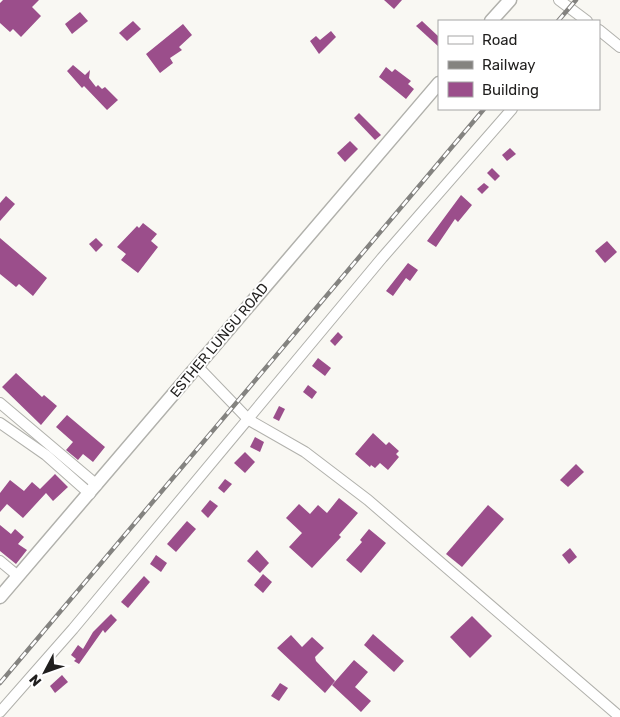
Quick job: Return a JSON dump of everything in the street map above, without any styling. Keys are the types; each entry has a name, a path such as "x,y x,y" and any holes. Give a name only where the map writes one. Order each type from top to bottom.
{"street":[{"path":"493,20 510,0"},
{"path":"559,0 584,20"},
{"path":"600,31 620,47"},
{"name":"ESTHER LUNGU ROAD","path":"0,597 438,84"},
{"path":"0,712 73,629 198,478 249,420 382,258 511,110"},
{"path":"197,366 249,420 306,452 368,500 620,717"},
{"path":"0,403 93,489"},
{"path":"0,423 93,489"},
{"path":"0,561 18,576"}],"building":[{"path":"3,0 39,0 32,7 41,16 21,37 13,29 10,32 0,23 0,3"},
{"path":"384,0 402,0 394,9"},
{"path":"80,12 88,21 72,34 65,24"},
{"path":"133,21 141,29 127,41 119,33"},
{"path":"422,21 438,36 438,46 416,26"},
{"path":"183,24 192,35 179,47 182,50 170,58 173,63 160,73 146,54"},
{"path":"331,31 336,37 319,54 310,41 316,36 320,40"},
{"path":"73,65 85,75 90,70 89,78 96,87 98,85 102,89 105,87 118,100 107,110 84,86 82,88 67,71"},
{"path":"386,67 392,72 395,69 411,81 408,84 414,89 406,99 379,77"},
{"path":"359,113 381,135 375,140 354,118"},
{"path":"350,141 358,149 345,162 337,153"},
{"path":"510,148 516,154 507,161 502,155"},
{"path":"492,168 500,176 495,181 487,173"},
{"path":"484,183 489,187 482,194 477,189"},
{"path":"461,195 472,205 458,222 455,219 436,247 427,241"},
{"path":"6,196 15,204 0,221 0,203"},
{"path":"143,223 157,234 151,241 158,247 138,273 121,260 126,254 117,247 137,226 139,228"},
{"path":"0,238 47,278 33,296 19,284 16,287 0,274"},
{"path":"96,238 103,245 96,252 89,244"},
{"path":"607,241 617,252 605,263 595,251"},
{"path":"408,263 418,270 410,281 406,278 393,296 386,291"},
{"path":"338,332 343,337 335,346 330,341"},
{"path":"318,358 331,368 325,376 312,366"},
{"path":"16,373 42,397 44,395 57,406 41,425 2,387"},
{"path":"308,385 317,392 312,399 303,392"},
{"path":"279,406 285,409 279,421 273,418"},
{"path":"67,415 105,447 93,462 83,454 78,460 66,450 73,442 56,427"},
{"path":"373,433 386,445 389,442 399,451 396,454 399,457 388,470 380,463 375,468 371,465 370,467 355,454"},
{"path":"255,437 264,442 260,452 250,447"},
{"path":"245,452 255,462 245,473 234,463"},
{"path":"576,464 584,472 568,487 560,480"},
{"path":"55,474 68,487 53,501 46,493 23,518 7,504 0,512 0,493 10,480 24,491 32,482 40,489"},
{"path":"225,479 232,484 224,493 218,488"},
{"path":"339,498 358,513 339,535 341,537 312,568 289,547 302,533 286,518 299,504 310,514 318,505 327,513"},
{"path":"210,500 218,506 208,518 201,511"},
{"path":"488,505 504,519 462,567 446,554"},
{"path":"187,521 196,529 176,552 167,544"},
{"path":"0,525 11,534 15,529 24,537 18,544 27,550 16,564 0,551"},
{"path":"369,529 386,543 361,573 346,560 362,542 360,540"},
{"path":"570,548 577,557 569,564 562,555"},
{"path":"257,550 269,563 260,573 247,561"},
{"path":"156,555 167,563 161,572 150,564"},
{"path":"263,574 272,582 263,593 254,585"},
{"path":"144,576 150,582 128,608 121,602"},
{"path":"111,614 117,620 105,633 103,630 79,664 74,661 76,659 71,655 78,645 83,649 93,632"},
{"path":"472,616 492,636 470,658 450,637"},
{"path":"373,634 404,661 394,672 364,645"},
{"path":"291,635 302,647 312,637 324,648 315,657 316,661 335,681 325,693 277,648"},
{"path":"354,660 368,672 355,687 371,701 361,712 332,685"},
{"path":"62,675 68,682 55,693 50,686"},
{"path":"280,683 288,688 279,701 271,696"}],"railway":[{"path":"559,20 576,0"},
{"path":"0,683 483,110"}]}
